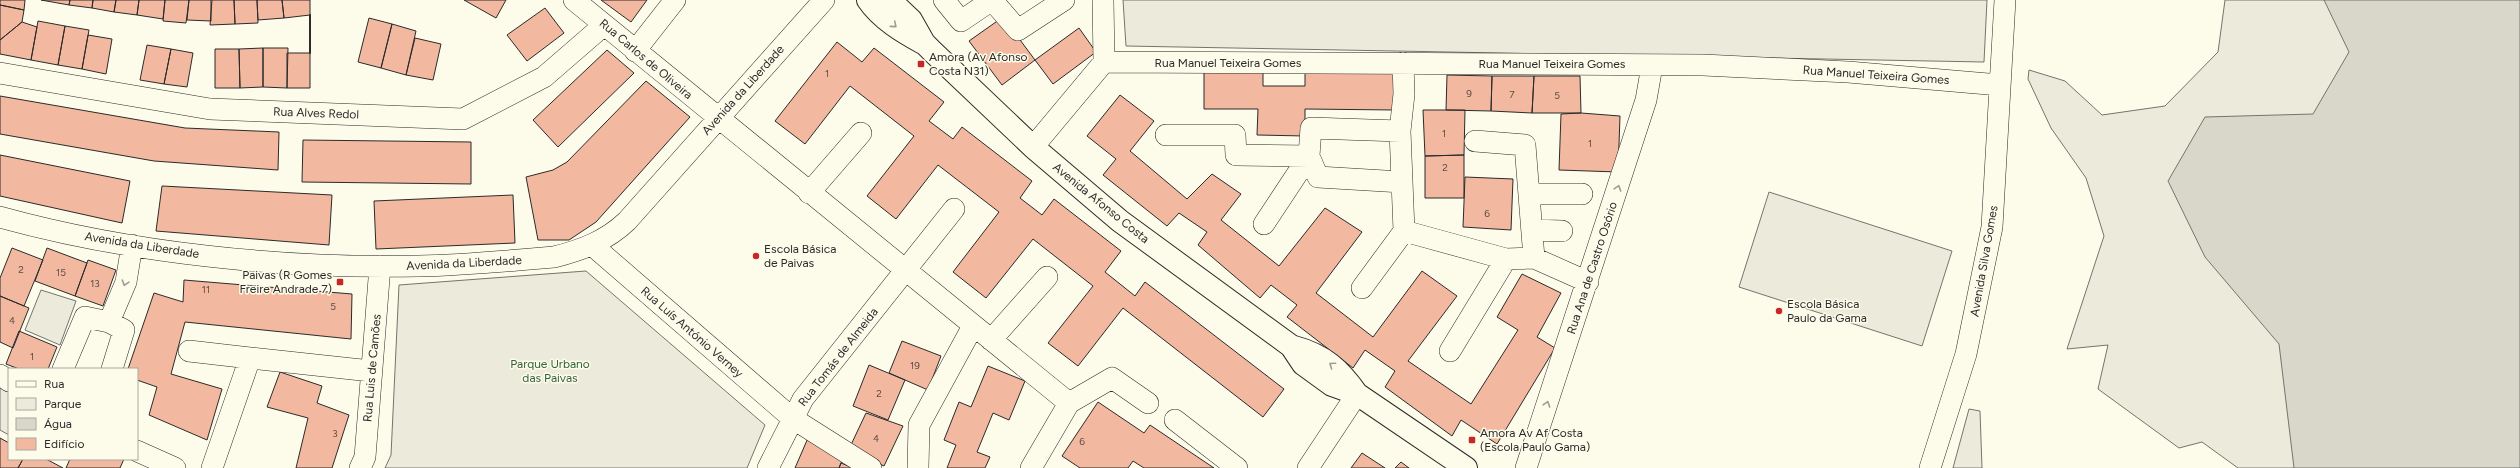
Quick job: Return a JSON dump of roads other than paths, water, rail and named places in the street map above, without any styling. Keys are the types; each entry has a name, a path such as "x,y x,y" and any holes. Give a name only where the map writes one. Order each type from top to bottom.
{"main road":[{"name":"Avenida Afonso Costa","path":"868,0 874,8 901,31 924,43 1033,147 1120,221 1291,346 1303,364 1332,386 1357,394 1466,468"},
{"name":"Avenida Afonso Costa","path":"890,0 911,20 924,43"}],"street":[{"name":"Rua Carlos de Oliveira","path":"574,0 809,193 1069,403"},
{"path":"636,51 675,0"},
{"name":"Avenida da Liberdade","path":"2,223 132,245 249,260 380,266 477,264 554,257 592,245 614,233 628,221 717,118 824,0"},
{"path":"944,0 960,21 992,0 1018,30 1064,0"},
{"path":"1033,147 1104,62 1103,0"},
{"name":"Avenida Silva Gomes","path":"1930,468 1966,354 1982,286 1992,227 2005,0"},
{"name":"Rua Alves Redol","path":"0,73 210,109 464,119 544,77 604,25"},
{"name":"Rua Manuel Teixeira Gomes","path":"1104,62 1652,66 1703,65 1848,72 2000,85"},
{"path":"1362,288 1404,231 1400,131 1404,94 1403,63"},
{"name":"Rua Ana de Castro Osório","path":"1526,468 1588,282 1646,100 1652,66"},
{"path":"1264,224 1309,156 1312,128 1400,131"},
{"path":"809,193 861,133"},
{"path":"1166,135 1235,135 1236,156 1309,156"},
{"path":"1475,141 1525,145 1534,258"},
{"path":"1309,156 1318,177 1402,182"},
{"path":"1529,194 1582,194"},
{"name":"Rua Tomás de Almeida","path":"768,468 792,418 803,399 954,209"},
{"path":"1532,230 1562,231"},
{"path":"1404,231 1506,259 1534,258 1588,282"},
{"path":"109,322 126,282 132,245"},
{"name":"Rua Luís António Verney","path":"592,245 792,418 869,467"},
{"path":"1450,351 1506,259"},
{"name":"Rua Luis de Camões","path":"360,468 365,457 380,266"},
{"path":"991,340 1047,277"},
{"path":"63,368 85,317 109,322 124,330 112,368"},
{"path":"918,468 919,425 973,326"},
{"path":"189,351 371,371"},
{"path":"212,468 250,358"},
{"path":"1031,468 1069,403 1112,378 1148,402"},
{"path":"1308,468 1357,394"},
{"path":"1175,420 1237,468"},
{"path":"140,458 175,468"}],"water":[{"path":"2324,0 2520,0 2520,468 2294,468 2279,344 2205,257 2168,181 2205,117 2313,114 2349,52"}],"place":[{"name":"Amora (Av Afonso Costa N31)","path":"921,64"},
{"name":"Escola Básica de Paivas","path":"756,256"},
{"name":"Paivas (R Gomes Freire Andrade 7)","path":"340,282"},
{"name":"Escola Básica Paulo da Gama","path":"1779,311"},
{"name":"Amora Av Af Costa (Escola Paulo Gama)","path":"1472,440"}],"park label":[{"name":"Parque Urbano das Paivas","path":"550,371"}]}
